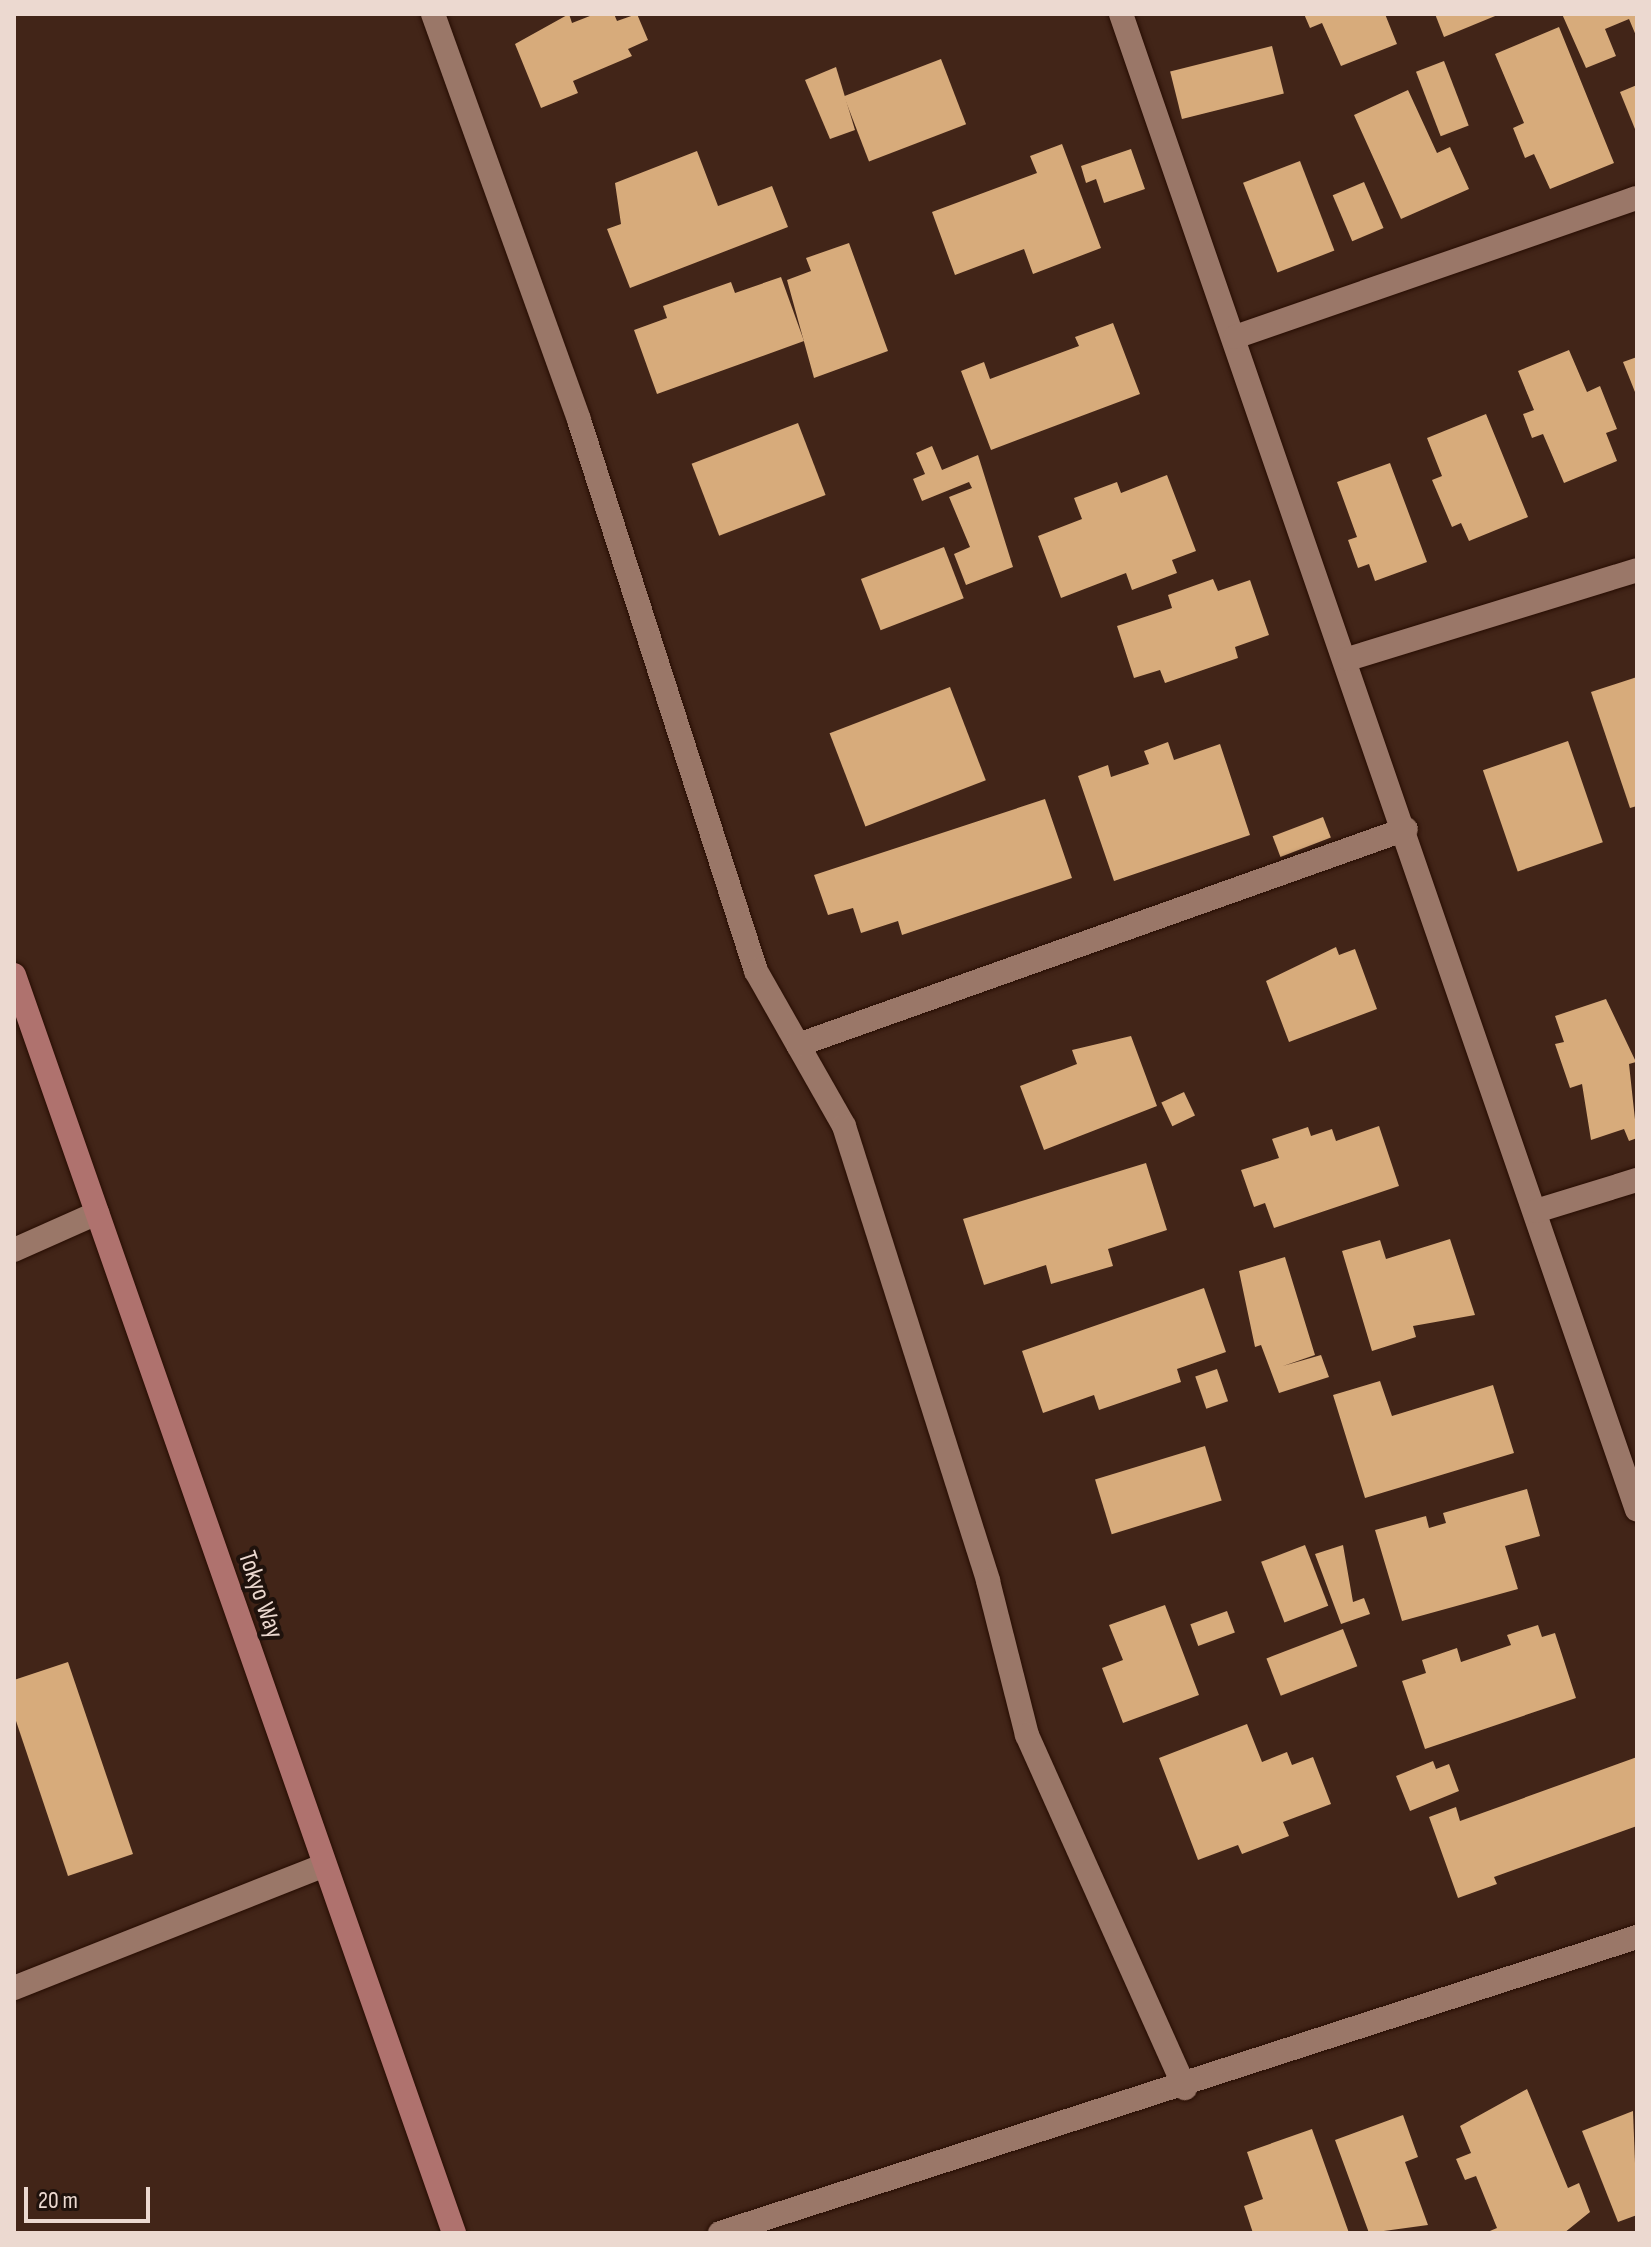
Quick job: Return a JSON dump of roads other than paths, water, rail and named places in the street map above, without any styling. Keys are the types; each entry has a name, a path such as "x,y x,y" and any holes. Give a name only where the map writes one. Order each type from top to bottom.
{"main road":[{"name":"Tokyo Way","path":"14,975 454,2233"}],"street":[{"path":"433,14 579,420 756,971 844,1126 988,1581 1027,1735 1185,2088"},
{"path":"1121,14 1348,659 1637,1510"},
{"path":"1235,337 1637,198"},
{"path":"1348,659 1637,570"},
{"path":"798,1045 1406,829"},
{"path":"1536,1211 1637,1180"},
{"path":"14,1250 97,1213"},
{"path":"14,1988 325,1865"},
{"path":"720,2233 1185,2088 1637,1937"}]}
